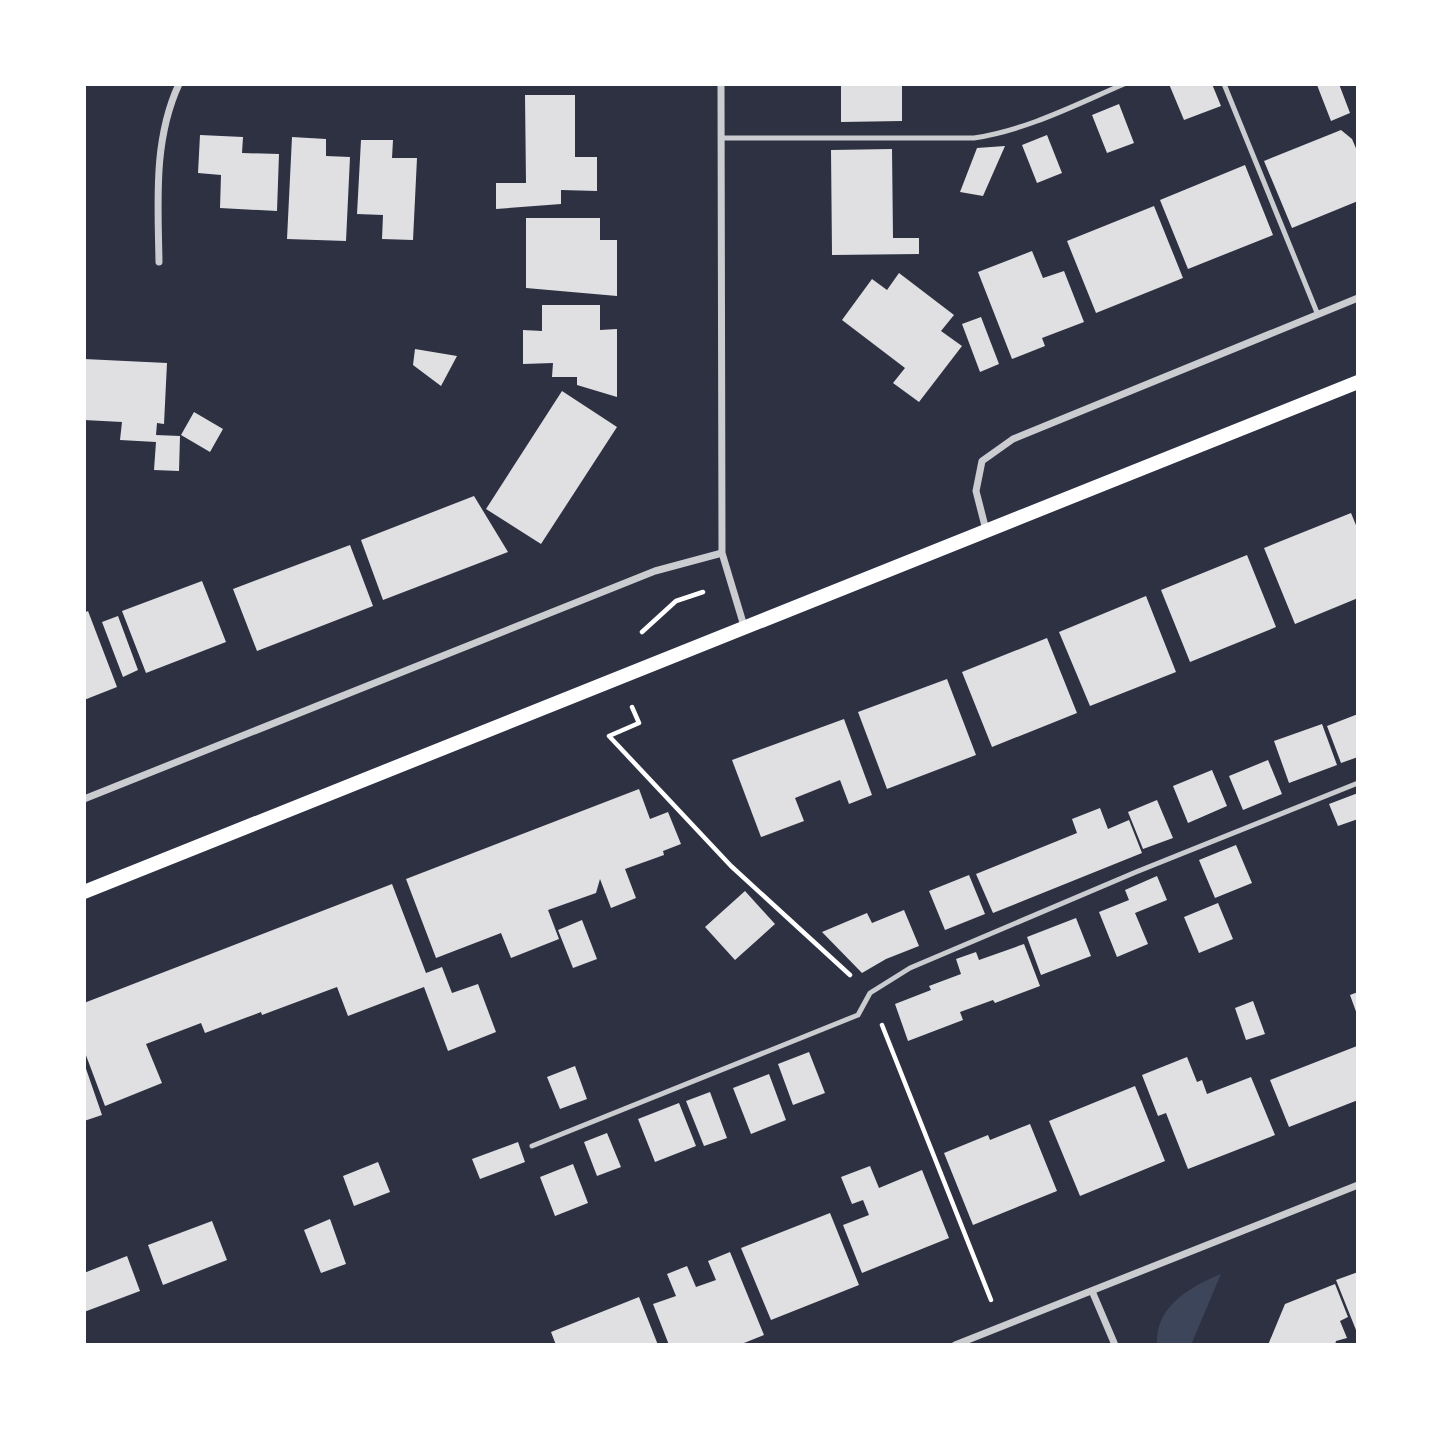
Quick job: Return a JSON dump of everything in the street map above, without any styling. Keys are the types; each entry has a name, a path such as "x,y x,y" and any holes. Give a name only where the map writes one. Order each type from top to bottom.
{"main road":[{"path":"84,892 1358,382"}],"street":[{"path":"159,262 158,180 164,129 171,101 179,84"},
{"path":"721,84 722,553 744,626"},
{"path":"986,530 976,491 982,461 1013,439 1358,299"},
{"path":"84,799 655,571 722,553"},
{"path":"954,1345 1358,1185"},
{"path":"1092,1291 1115,1345"}],"lane":[{"path":"721,138 974,138 1031,124 1124,84"},
{"path":"1224,84 1318,315"},
{"path":"532,1146 858,1015 870,993 910,968 1136,872 1358,783"}],"shaded area":[{"path":"1221,1274 1191,1345 1157,1345 1158,1332 1168,1309 1187,1292"}],"building":[{"path":"841,84 902,84 902,121 841,122"},
{"path":"1169,84 1212,84 1221,106 1184,120"},
{"path":"1339,84 1350,113 1331,121 1317,85"},
{"path":"525,95 575,95 575,157 597,157 597,191 561,190 561,204 496,209 496,183 526,183"},
{"path":"1119,104 1134,143 1107,153 1092,115"},
{"path":"1341,130 1352,139 1358,153 1358,201 1292,228 1264,161"},
{"path":"200,135 243,137 242,153 279,154 277,211 220,208 221,175 198,173"},
{"path":"1047,135 1062,173 1037,183 1022,145"},
{"path":"292,137 326,139 326,156 350,157 346,241 287,239"},
{"path":"361,140 393,140 392,158 417,158 413,240 382,239 383,215 357,214"},
{"path":"1005,146 983,196 960,192 977,148"},
{"path":"892,149 893,238 919,238 919,254 832,255 831,150"},
{"path":"1245,165 1273,235 1188,269 1160,200"},
{"path":"1154,206 1183,278 1096,313 1067,241"},
{"path":"526,218 600,218 600,240 617,240 617,296 526,288"},
{"path":"1032,251 1043,278 1064,271 1084,322 1042,338 1045,346 1012,359 978,272"},
{"path":"899,273 954,315 941,331 962,346 919,402 893,383 905,368 842,320 872,279 887,290"},
{"path":"542,305 600,305 600,330 617,329 617,397 577,385 577,377 552,377 553,363 523,364 523,330 542,331"},
{"path":"981,317 999,364 980,372 962,324"},
{"path":"415,349 457,356 441,386 413,365"},
{"path":"84,359 167,363 164,424 157,423 156,435 180,436 179,471 154,470 156,442 120,440 122,422 84,420"},
{"path":"562,391 617,427 541,544 486,509"},
{"path":"194,412 223,429 210,452 181,435"},
{"path":"474,496 508,552 383,600 361,540"},
{"path":"1351,513 1358,530 1358,598 1295,624 1264,548"},
{"path":"350,545 373,606 257,651 233,589"},
{"path":"1247,555 1276,627 1190,662 1161,590"},
{"path":"202,581 226,642 146,673 122,611"},
{"path":"1146,596 1176,672 1090,706 1059,632"},
{"path":"88,611 117,687 84,700 84,613"},
{"path":"118,616 138,670 123,677 102,622"},
{"path":"1047,638 1077,713 992,747 962,672"},
{"path":"947,679 976,755 887,789 858,712"},
{"path":"1358,714 1358,757 1341,763 1327,726"},
{"path":"844,719 872,795 849,804 840,780 795,798 804,821 761,837 732,760"},
{"path":"1322,724 1337,765 1289,783 1274,741"},
{"path":"1268,760 1282,794 1243,810 1229,776"},
{"path":"1212,770 1227,806 1188,823 1173,786"},
{"path":"639,789 650,819 668,812 681,844 663,851 664,855 625,869 636,898 611,908 600,879 596,893 548,910 559,939 511,958 501,933 436,958 406,879"},
{"path":"1358,793 1358,819 1338,826 1329,804"},
{"path":"1157,800 1173,838 1143,849 1128,812"},
{"path":"1100,808 1108,829 1129,820 1142,853 993,913 976,874 1077,833 1072,819"},
{"path":"1236,845 1252,883 1215,898 1199,860"},
{"path":"969,875 985,914 945,930 929,891"},
{"path":"1157,876 1167,900 1135,913 1148,944 1117,957 1099,912 1129,900 1125,890"},
{"path":"392,884 426,973 442,967 452,993 478,984 496,1032 448,1051 424,987 348,1016 337,987 205,1033 201,1023 146,1044 162,1083 105,1106 84,1050 84,1003"},
{"path":"745,891 775,924 735,960 705,927"},
{"path":"1218,903 1233,939 1199,953 1184,917"},
{"path":"904,910 919,946 886,959 862,973 822,932 867,913 872,923"},
{"path":"1076,918 1091,956 1041,975 1027,937"},
{"path":"582,920 597,959 573,968 558,930"},
{"path":"1024,944 1040,986 995,1003 993,1000 960,1012 963,1020 908,1041 895,1004 931,990 929,986 961,974 956,959 976,952 979,960"},
{"path":"1358,992 1358,1017 1350,995"},
{"path":"1253,1001 1265,1034 1246,1040 1235,1008"},
{"path":"1357,1046 1358,1100 1289,1127 1270,1080"},
{"path":"809,1052 825,1093 793,1105 778,1064"},
{"path":"1187,1057 1197,1082 1202,1080 1207,1094 1251,1077 1275,1135 1188,1169 1166,1113 1158,1116 1142,1075"},
{"path":"84,1063 102,1115 84,1121"},
{"path":"575,1066 587,1099 560,1109 547,1077"},
{"path":"769,1074 786,1120 751,1134 733,1088"},
{"path":"1135,1086 1165,1161 1080,1196 1049,1121"},
{"path":"710,1092 727,1138 704,1146 686,1101"},
{"path":"679,1103 696,1146 655,1162 638,1119"},
{"path":"1030,1124 1057,1191 973,1225 944,1153 988,1135 990,1140"},
{"path":"607,1133 621,1167 597,1176 584,1142"},
{"path":"518,1142 525,1162 480,1179 472,1159"},
{"path":"378,1162 390,1192 354,1206 343,1176"},
{"path":"573,1164 588,1203 555,1216 540,1177"},
{"path":"870,1166 879,1188 922,1170 949,1238 862,1273 843,1225 869,1215 863,1200 852,1204 841,1177"},
{"path":"830,1213 859,1285 771,1320 741,1248"},
{"path":"330,1219 346,1264 321,1273 304,1230"},
{"path":"212,1221 227,1260 163,1285 148,1245"},
{"path":"730,1252 764,1335 739,1345 669,1345 653,1304 676,1296 667,1274 687,1266 696,1287 716,1280 708,1261"},
{"path":"127,1256 140,1291 84,1312 84,1273"},
{"path":"1358,1272 1358,1335 1336,1280"},
{"path":"1335,1284 1348,1317 1340,1321 1347,1338 1336,1341 1335,1345 1268,1345 1285,1304"},
{"path":"639,1297 658,1345 556,1345 551,1332"}]}
